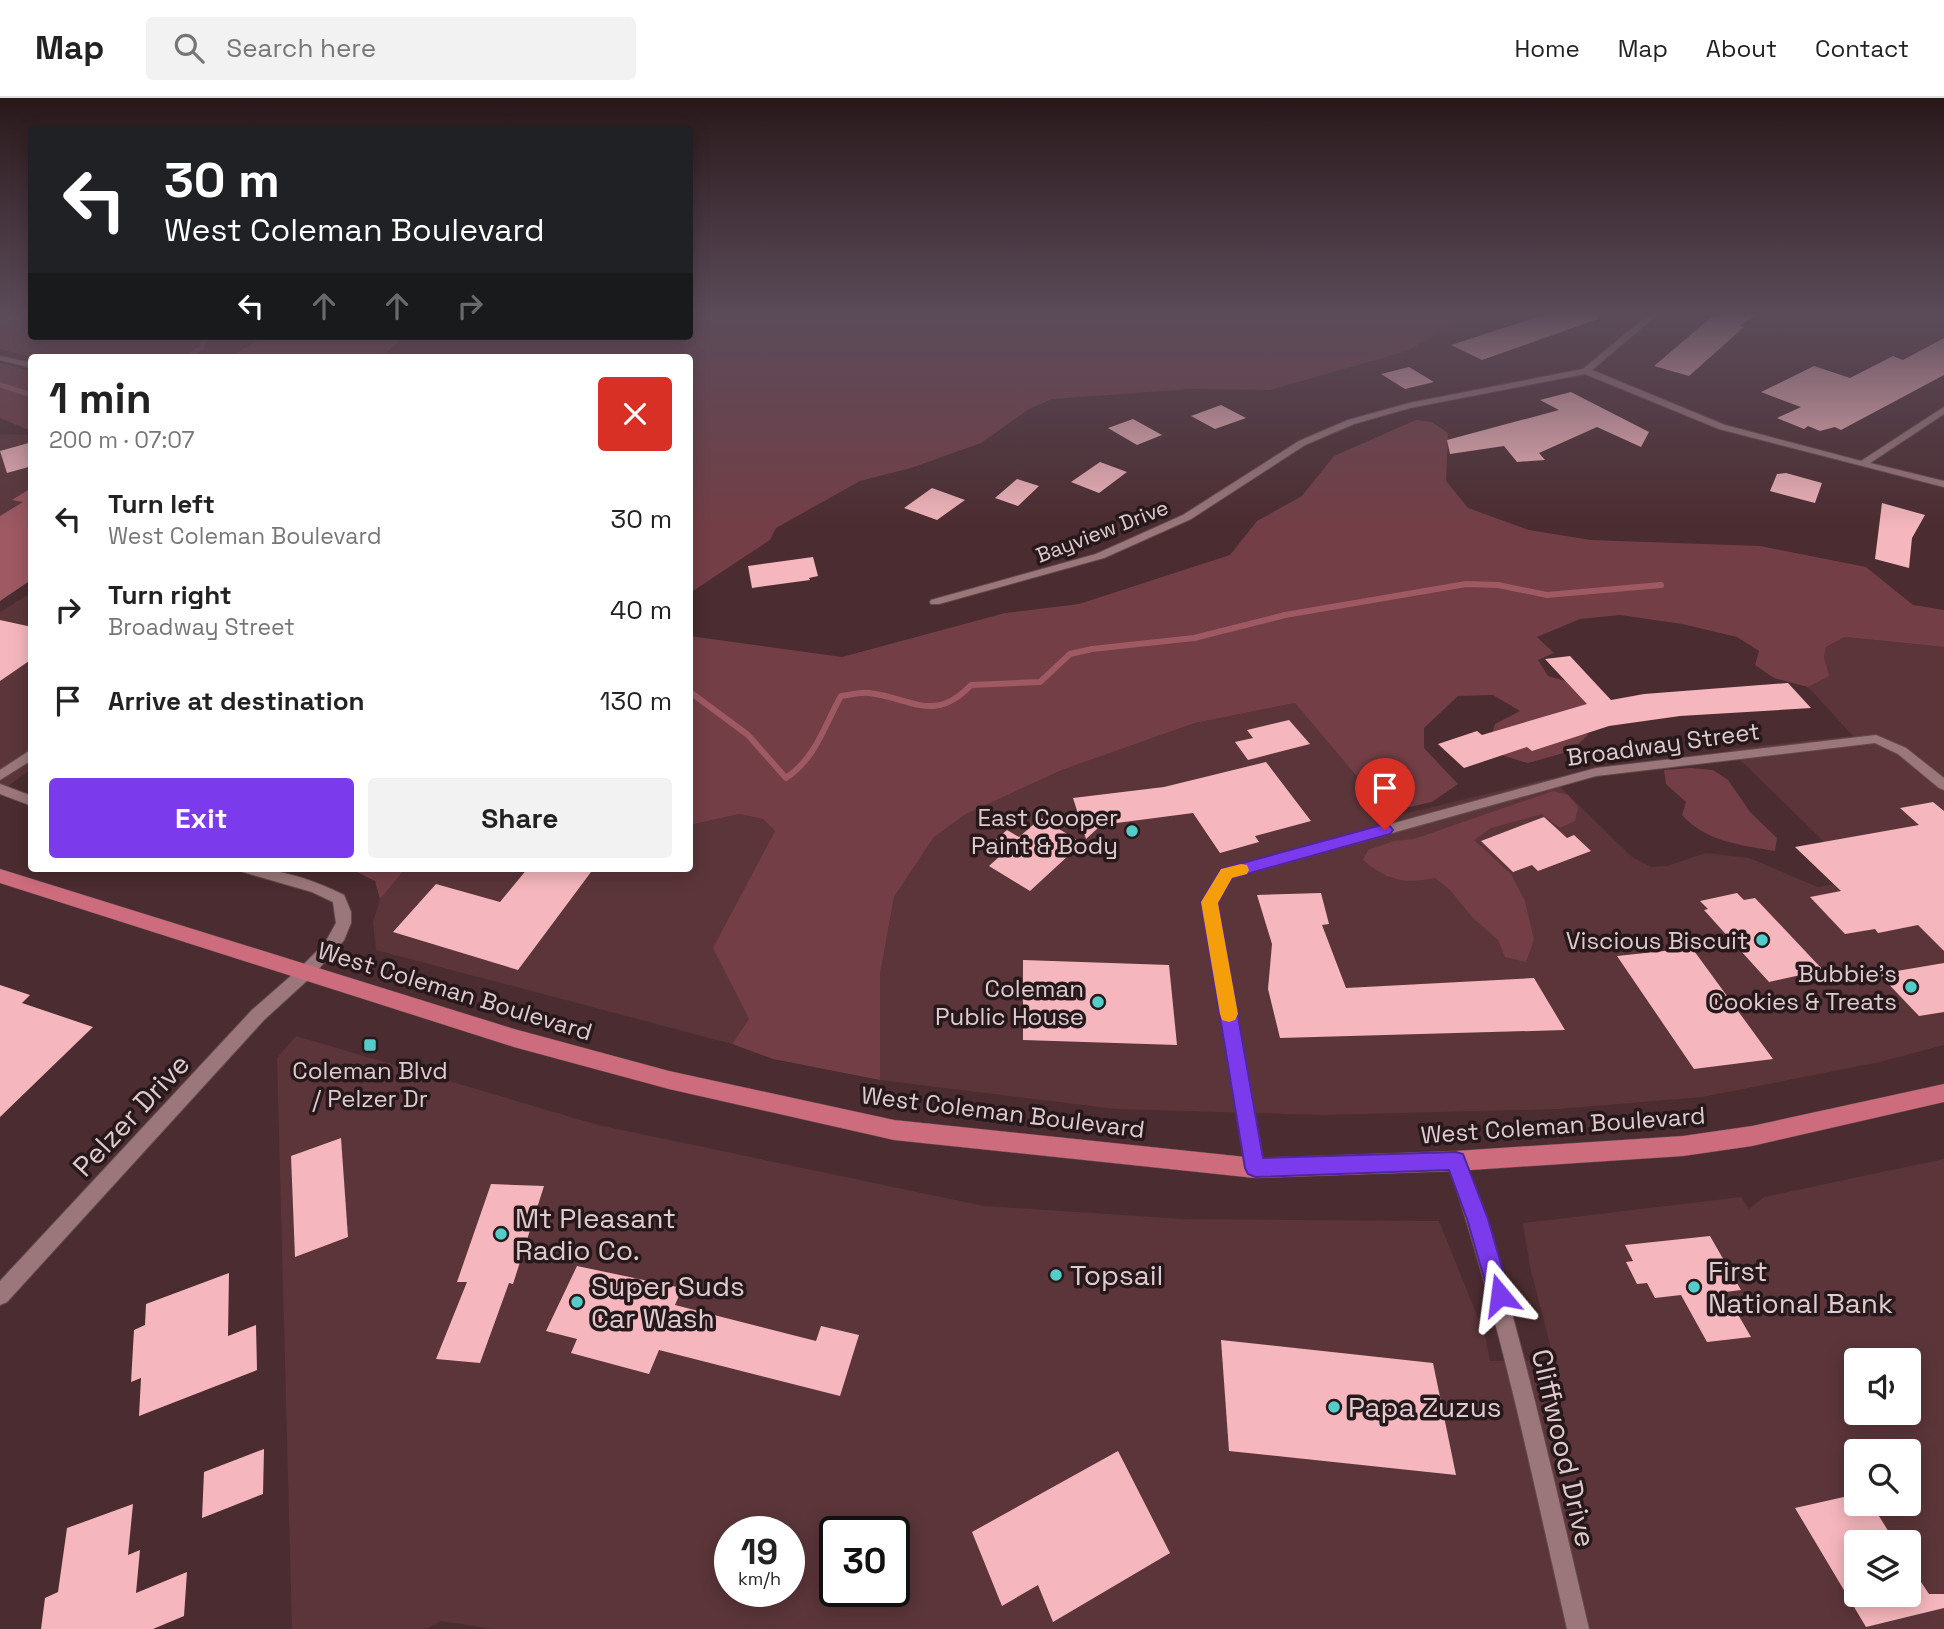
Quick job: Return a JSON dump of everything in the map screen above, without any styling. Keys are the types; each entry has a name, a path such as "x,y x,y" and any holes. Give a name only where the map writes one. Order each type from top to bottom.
{"main road":[{"name":"West Coleman Boulevard","path":"0,876 514,1038 656,1076 894,1130 1255,1168 1456,1161 1694,1144 1752,1136 1944,1093"}],"street":[{"name":"Bayview Drive","path":"935,602 1100,556 1187,517 1302,443 1351,422 1409,406 1505,386"},
{"path":"1625,386 1722,427 1944,484"},
{"path":"1862,464 1944,410"},
{"path":"1924,422 1944,420"},
{"name":"Broadway Street","path":"1255,1168 1209,902 1227,874 1596,772 1876,739 1902,751 1944,785"},
{"path":"0,776 28,756"},
{"path":"0,789 28,800"},
{"name":"Pelzer Drive","path":"0,1295 258,1015 304,973 340,934 344,924 339,899 317,888 262,872"},
{"name":"Cliffwood Drive","path":"1456,1161 1500,1295 1578,1629"}],"shaded area":[{"path":"0,386 28,386 28,430 0,418"},
{"path":"693,386 1282,386 1270,390 1189,389 1052,399 1029,409 981,443 911,468 860,481 776,528 770,540 693,591"},
{"path":"1416,420 1432,422 1448,433 1446,481 1468,508 1529,530 1591,540 1760,546 1866,567 1913,605 1944,610 1944,647 1845,637 1826,647 1824,657 1829,676 1808,687 1774,678 1755,665 1759,651 1737,637 1682,624 1620,615 1580,619 1537,637 1554,653 1538,660 1548,676 1584,686 1595,698 1578,717 1588,735 1571,751 1528,763 1504,756 1490,740 1495,724 1520,711 1493,695 1458,696 1424,728 1424,748 1458,784 1432,802 1387,812 1295,703 1195,723 1062,770 966,814 934,837 894,897 880,975 880,1080 773,1059 732,1044 749,1019 713,948 775,831 763,819 739,814 693,824 693,636 842,657 1005,613 1079,604 1230,555 1257,521 1302,496 1334,456"},
{"path":"0,434 28,435 28,490 13,500 24,502 0,516"},
{"path":"28,490 28,582 0,601 0,516 23,502 12,500"},
{"path":"28,595 28,771 0,792 0,612"},
{"path":"1845,637 1944,647 1944,1045 1880,1062 1702,1097 1559,1109 1323,1115 1115,1109 880,1080 880,975 894,897 934,837 966,814 1062,770 1195,723 1295,703 1392,817 1551,778 1632,857 1651,867 1667,866 1706,853 1749,858 1818,887 1857,880 1857,874 1729,749 1853,736 1808,687 1828,676 1824,657 1826,647"},
{"path":"1664,770 1713,770 1728,780 1750,812 1777,838 1775,851 1725,841 1691,824 1682,815 1686,802 1666,784"},
{"path":"1553,791 1568,795 1578,807 1575,821 1560,828 1542,814 1491,828 1474,840 1511,874 1525,901 1534,940 1526,962 1505,957 1498,940 1435,878 1414,881 1388,877 1363,860 1368,850 1394,841 1414,839"},
{"path":"739,814 763,819 775,831 714,948 749,1019 732,1044 376,950 373,922 380,899 403,872 693,872 693,824"},
{"path":"357,872 403,872 380,899 375,881"},
{"path":"296,1036 598,1125 984,1206 1183,1219 1439,1221 1485,1335 1490,1361 1554,1360 1531,1271 1523,1223 1741,1197 1749,1209 1764,1197 1944,1159 1944,1629 493,1629 441,1621 426,1629 292,1629 277,1058"}],"building":[{"path":"1772,386 1923,386 1841,430 1835,427 1820,431 1808,426 1804,429 1777,418 1801,407 1761,392"},
{"path":"1571,392 1649,432 1641,447 1597,427 1539,453 1545,460 1517,462 1504,446 1450,454 1447,440 1559,410 1540,400"},
{"path":"1221,405 1246,418 1215,429 1191,416"},
{"path":"1133,419 1162,435 1137,445 1108,428"},
{"path":"28,443 28,467 7,473 0,451"},
{"path":"1100,462 1127,472 1099,493 1071,482"},
{"path":"1786,473 1822,483 1815,503 1770,491 1777,474"},
{"path":"1017,479 1039,486 1018,506 995,498"},
{"path":"932,488 965,500 937,520 904,508"},
{"path":"1882,503 1925,515 1912,538 1909,568 1875,559"},
{"path":"813,557 818,576 809,578 810,580 752,588 748,566"},
{"path":"0,620 28,626 28,662 0,681"},
{"path":"1570,656 1611,700 1644,694 1788,683 1811,708 1680,716 1609,726 1532,751 1527,747 1464,768 1438,744 1477,731 1482,735 1587,704 1545,659"},
{"path":"1289,720 1310,744 1248,760 1235,742 1253,738 1247,730"},
{"path":"1266,762 1311,821 1255,836 1259,842 1220,853 1193,813 1109,824 1099,827 1086,839 1073,798 1164,787"},
{"path":"1933,802 1944,811 1944,951 1918,925 1878,933 1875,929 1845,934 1810,897 1841,891 1795,847 1919,825 1900,808"},
{"path":"1544,817 1567,838 1574,835 1591,851 1538,871 1532,865 1513,872 1481,841"},
{"path":"1041,818 1082,843 1030,891 989,866 1000,856 986,848 1007,830 1019,837"},
{"path":"525,872 591,872 518,970 393,932 436,884 500,902"},
{"path":"1321,893 1329,924 1322,925 1346,988 1534,978 1565,1030 1280,1038 1268,989 1272,944 1257,895"},
{"name":"Viscious Biscuit","path":"1737,893 1744,900 1755,898 1823,970 1769,982 1704,910 1708,909 1700,901"},
{"path":"1692,948 1773,1059 1694,1069 1617,956"},
{"name":"Coleman Public House","path":"1023,960 1169,965 1177,1045 1023,1040"},
{"name":"Bubbie's Cookies & Treats","path":"1944,963 1944,1012 1919,1016 1879,974"},
{"path":"0,985 30,995 22,1003 93,1027 0,1117"},
{"path":"341,1138 348,1237 295,1257 291,1156"},
{"name":"Mt Pleasant Radio Co.","path":"491,1184 544,1186 513,1284 509,1283 480,1363 436,1359 467,1282 457,1282"},
{"name":"First National Bank","path":"1710,1236 1741,1290 1725,1292 1751,1337 1707,1342 1681,1295 1655,1298 1647,1283 1637,1284 1626,1262 1633,1261 1625,1245"},
{"path":"577,1266 682,1288 675,1305 816,1341 821,1326 859,1335 840,1396 659,1350 649,1374 571,1353 577,1339 546,1331"},
{"path":"229,1273 228,1336 256,1325 257,1370 139,1416 141,1378 131,1382 134,1330 145,1325 146,1304"},
{"name":"Papa Zuzus","path":"1221,1340 1433,1363 1456,1475 1229,1451"},
{"path":"264,1449 263,1494 202,1518 204,1472"},
{"path":"1118,1451 1170,1553 1053,1622 1038,1585 1002,1606 972,1532"},
{"path":"1844,1497 1844,1516 1879,1516 1888,1530 1844,1530 1844,1590 1795,1508"},
{"path":"133,1504 128,1555 140,1550 136,1593 187,1572 184,1616 153,1629 41,1629 45,1598 58,1592 67,1528"},
{"path":"1921,1582 1929,1594 1944,1594 1944,1608 1866,1627 1854,1607 1921,1607"}],"waterway":[{"path":"5,386 28,394"},
{"path":"693,694 748,735 786,778 812,751 841,696 869,693 922,706 934,706 958,697 971,685 1040,682 1070,654 1092,649 1194,638 1285,615 1466,584 1498,585 1547,595 1661,585"}],"slow traffic":[{"path":"1229,1014 1209,902 1227,874 1241,870"}],"place":[{"name":"East Cooper Paint & Body","path":"1132,831"},
{"name":"Viscious Biscuit","path":"1762,940"},
{"name":"Bubbie's Cookies & Treats","path":"1911,987"},
{"name":"Coleman Public House","path":"1098,1002"},
{"name":"Coleman Blvd / Pelzer Dr","path":"370,1045"},
{"name":"Mt Pleasant Radio Co.","path":"501,1234"},
{"name":"Topsail","path":"1056,1275"},
{"name":"First National Bank","path":"1694,1287"},
{"name":"Super Suds Car Wash","path":"577,1302"},
{"name":"Papa Zuzus","path":"1334,1407"}],"route":[{"path":"1385,830 1227,874 1209,902 1255,1168 1456,1161 1500,1295"}]}
